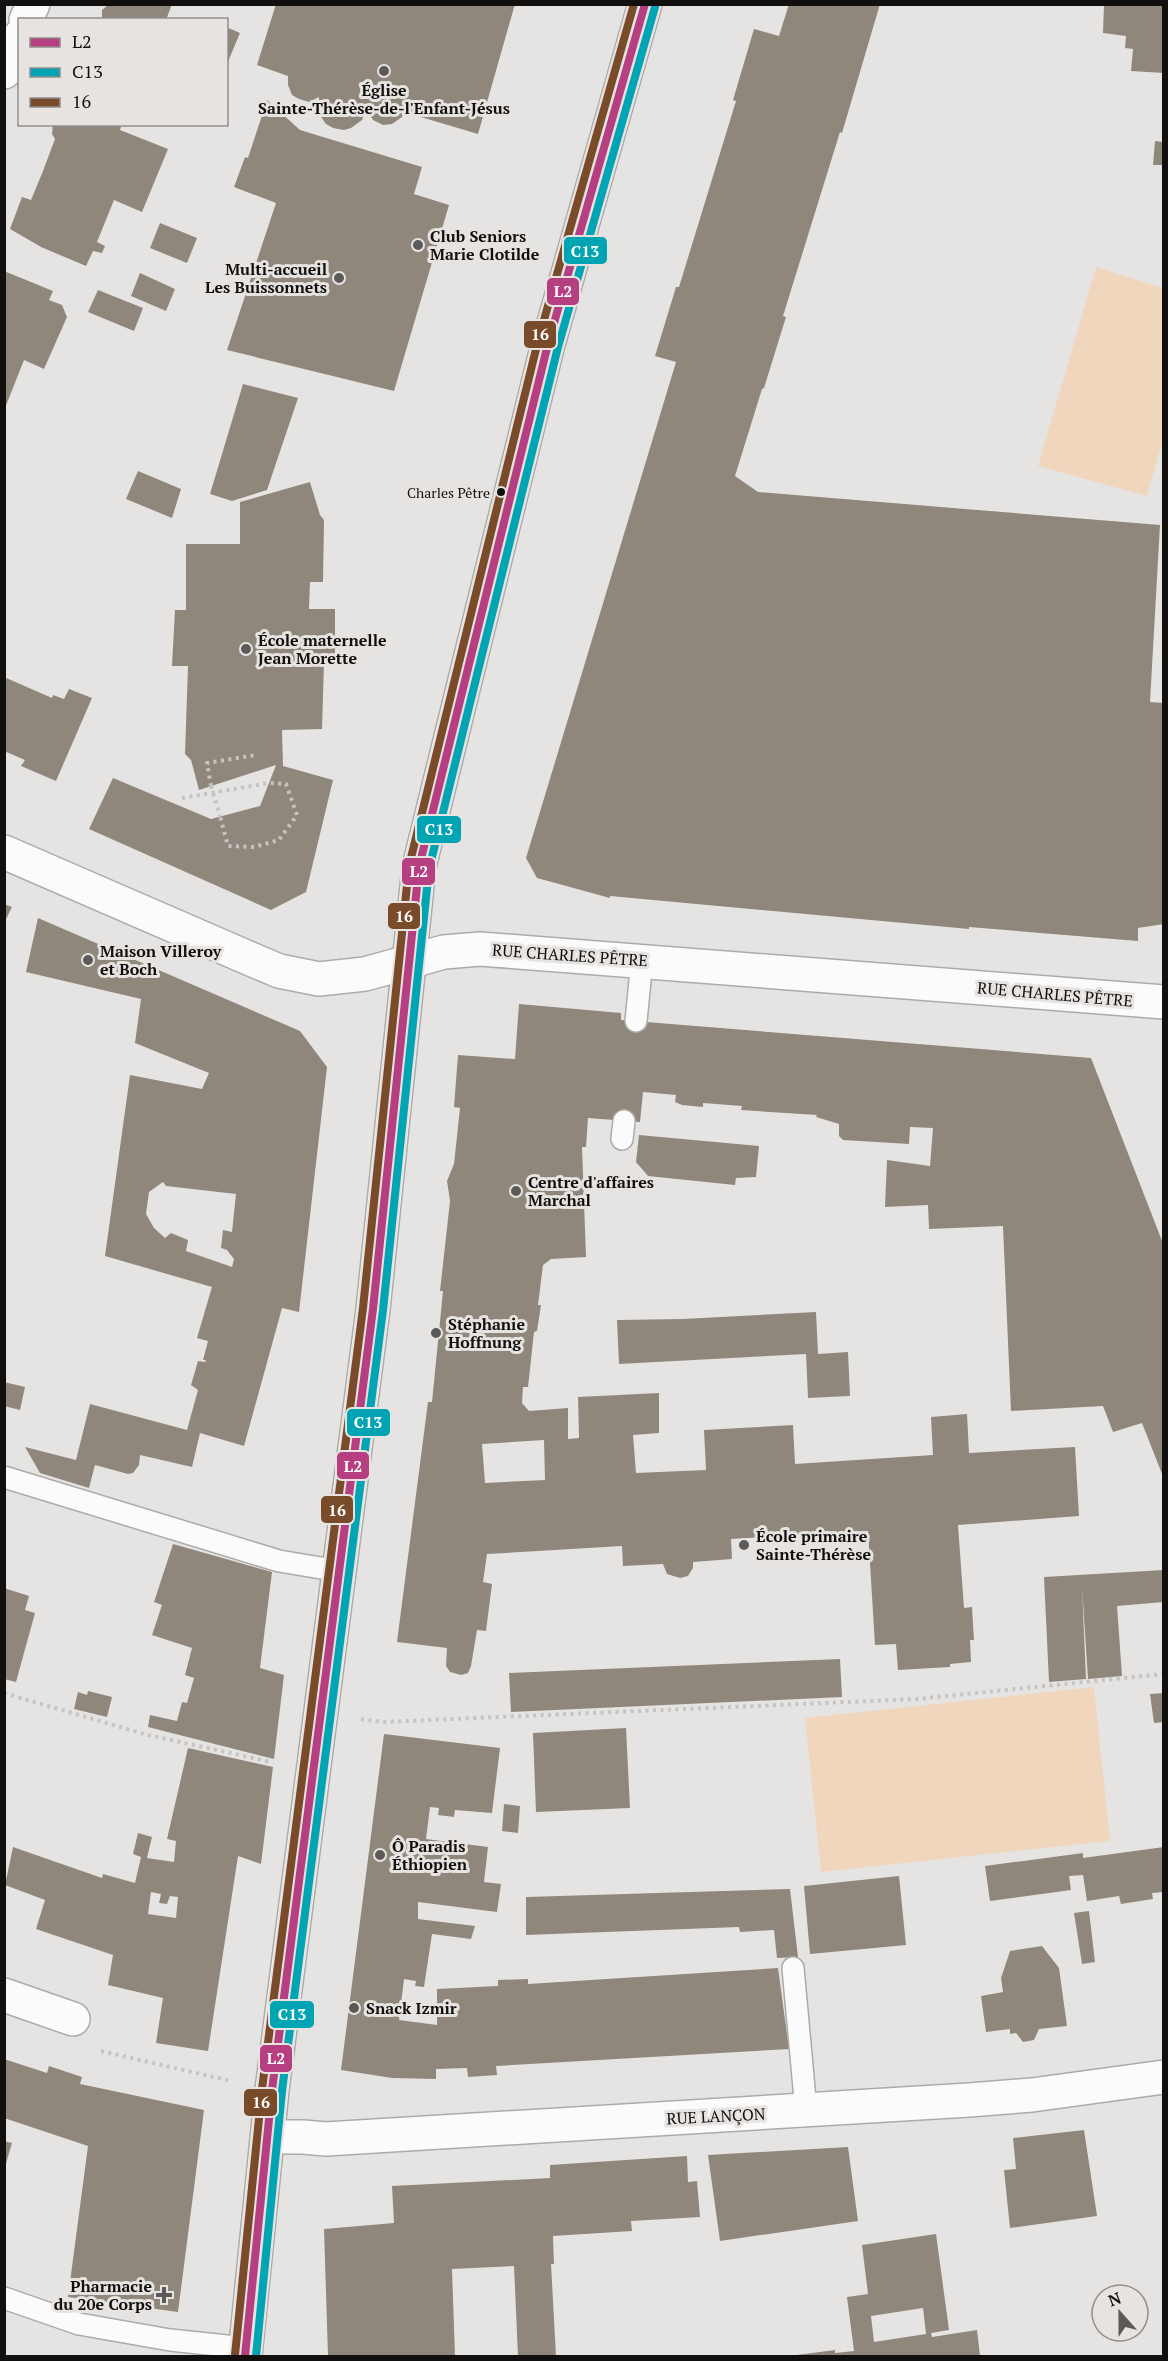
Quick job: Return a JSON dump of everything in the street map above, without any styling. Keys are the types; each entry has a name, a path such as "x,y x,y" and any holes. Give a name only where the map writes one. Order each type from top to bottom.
{"main road":[{"path":"27,18 33,4"},
{"path":"245,2352 272,2090 373,1309 419,867 548,344 645,4"},
{"path":"4,72 18,40"},
{"name":"RUE CHARLES PÊTRE","path":"4,852 279,970 319,979 365,974 444,952 480,949 1164,1002"},
{"path":"4,1995 73,2019"},
{"name":"RUE LANÇON","path":"268,2137 326,2139 1032,2095 1164,2077"}],"lane":[{"path":"636,1021 642,960"},
{"path":"4,1477 279,1561 339,1571"},
{"path":"793,1968 806,2110"},
{"path":"4,2298 79,2324 245,2352"}],"path":[{"path":"182,798 269,783 286,784 297,815 279,840 254,847 228,846 220,816 212,786 207,763 256,755"},
{"path":"322,1714 383,1722 917,1699 1164,1674"},
{"path":"4,1693 144,1734 314,1773"},
{"path":"73,2019 90,2049 272,2090"}],"shaded area":[{"path":"1096,267 1163,288 1163,439 1147,496 1038,466"},
{"path":"1094,1687 1110,1841 821,1872 805,1718"}],"building":[{"path":"109,4 172,4 167,18 102,18 102,10"},
{"name":"Église Sainte-Thérèse-de-l'Enfant-Jésus","path":"276,4 515,4 478,134 404,112 402,117 392,124 383,125 373,120 366,109 362,120 351,128 344,130 326,124 319,114 319,97 309,102 299,99 292,95 288,85 288,76 257,65"},
{"path":"789,4 880,4 842,133 840,132 783,316 786,317 735,476 758,492 1160,525 1150,702 1164,703 1164,924 1138,928 1138,941 969,927 969,929 610,896 610,898 537,878 526,858 676,362 655,356 676,287 679,287 736,101 733,100 754,29 779,36"},
{"path":"1104,4 1164,4 1164,73 1131,71 1133,49 1125,48 1126,36 1103,33"},
{"path":"228,28 240,33 228,62"},
{"name":"Multi-accueil Les Buissonnets","path":"267,100 300,130 422,167 414,194 449,205 394,391 227,350 276,203 234,187 245,157 248,158"},
{"path":"53,126 119,126 120,130 168,149 142,212 114,200 97,242 105,246 102,253 93,251 86,266 41,247 10,229 22,197 31,200 55,139 52,134"},
{"path":"1155,141 1164,142 1164,165 1153,165"},
{"path":"160,223 197,238 187,263 150,248"},
{"path":"4,271 53,291 49,300 62,305 67,317 44,369 24,360 5,408"},
{"path":"140,273 175,289 166,311 131,296"},
{"path":"98,290 143,308 134,331 88,312"},
{"path":"243,384 298,398 267,490 232,501 210,494"},
{"path":"138,471 181,489 172,518 126,499"},
{"path":"310,482 320,515 324,520 323,582 310,582 309,609 335,609 335,664 324,663 322,729 282,730 283,766 333,780 306,892 271,910 89,829 113,778 211,819 260,806 276,765 199,790 191,760 185,754 188,666 172,666 175,610 186,610 186,544 240,544 240,502"},
{"path":"4,677 52,698 53,695 64,699 69,689 92,698 56,781 21,766 25,760 4,751"},
{"path":"4,904 12,907 4,923"},
{"path":"38,918 300,1031 327,1067 299,1312 282,1308 244,1446 200,1433 192,1467 140,1455 139,1465 133,1473 128,1474 95,1465 89,1488 40,1473 25,1447 76,1460 90,1404 187,1430 198,1390 191,1385 198,1361 205,1362 206,1360 203,1360 208,1341 197,1338 212,1287 105,1256 130,1075 202,1089 209,1073 135,1043 141,999 26,972","holes":["163,1182 166,1186 236,1194 232,1232 223,1230 221,1248 227,1250 234,1259 232,1267 186,1251 188,1240 171,1233 165,1238 154,1228 146,1214 149,1192"]},
{"path":"519,1004 621,1013 621,1020 1091,1058 1164,1246 1164,1479 1142,1423 1113,1432 1103,1406 1011,1411 1003,1226 929,1229 928,1205 885,1207 887,1160 930,1166 933,1128 910,1127 909,1144 843,1140 839,1136 839,1124 816,1117 817,1115 741,1110 742,1106 703,1103 703,1107 682,1105 675,1102 676,1095 643,1092 640,1122 588,1118 586,1147 582,1147 586,1257 551,1259 543,1265 538,1305 541,1305 537,1331 534,1332 528,1387 523,1387 522,1403 529,1411 568,1408 568,1439 579,1438 578,1397 659,1393 659,1433 633,1435 636,1473 706,1470 704,1430 793,1425 795,1464 933,1455 931,1417 967,1414 969,1453 1075,1447 1079,1516 958,1525 964,1608 972,1607 974,1640 970,1640 971,1662 950,1664 950,1667 898,1670 896,1644 875,1645 868,1531 731,1539 732,1559 693,1562 693,1568 688,1576 680,1578 667,1574 663,1564 623,1566 622,1546 487,1554 483,1582 492,1584 486,1631 477,1630 468,1673 461,1675 450,1672 446,1666 447,1648 397,1642 428,1402 432,1402 443,1291 440,1291 450,1201 447,1181 454,1164 460,1108 454,1107 458,1055 515,1059","holes":["544,1440 545,1480 485,1483 482,1444"]},
{"path":"639,1135 759,1146 756,1177 736,1178 735,1185 648,1176 636,1162"},
{"path":"816,1312 818,1354 848,1352 850,1396 808,1398 806,1354 619,1364 617,1320"},
{"path":"4,1382 25,1387 20,1410 4,1406"},
{"path":"173,1544 272,1572 260,1668 284,1675 274,1759 148,1727 150,1715 177,1721 182,1702 187,1703 194,1678 185,1675 192,1648 152,1635 162,1605 154,1602"},
{"path":"1164,1570 1164,1602 1117,1606 1122,1676 1088,1679 1082,1587 1086,1679 1049,1682 1044,1577"},
{"path":"4,1588 29,1596 25,1610 35,1613 16,1682 4,1679"},
{"path":"840,1659 842,1697 511,1712 509,1673"},
{"path":"88,1691 112,1697 107,1717 74,1709 78,1692 87,1695"},
{"path":"1164,1693 1164,1722 1154,1723 1150,1694"},
{"path":"626,1728 630,1808 536,1812 533,1733"},
{"path":"384,1734 500,1748 492,1813 455,1810 454,1817 438,1815 439,1808 430,1807 426,1839 488,1847 484,1882 501,1884 497,1912 418,1902 418,1919 475,1926 471,1939 432,1934 424,1987 415,1986 416,1981 404,1979 399,2020 437,2025 437,1989 498,1986 498,1980 528,1979 528,1984 778,1968 789,2049 496,2066 497,2075 468,2077 467,2068 436,2069 436,2079 392,2078 341,2070"},
{"path":"188,1748 273,1767 261,1864 238,1856 208,2051 156,2043 163,1998 108,1985 113,1955 36,1929 45,1900 5,1885 13,1847 102,1878 103,1874 135,1883 141,1857 133,1854 138,1833 152,1837 147,1858 174,1862 176,1841 167,1839","holes":["151,1892 161,1894 159,1903 167,1904 170,1896 178,1897 176,1918 148,1914"]},
{"path":"504,1804 520,1806 518,1833 502,1831"},
{"path":"1164,1847 1164,1892 1152,1893 1153,1899 1121,1904 1119,1896 1087,1901 1083,1875 1069,1876 1071,1890 990,1901 985,1866 1083,1853 1083,1858"},
{"path":"899,1876 906,1945 810,1954 804,1886"},
{"path":"790,1889 798,1957 777,1958 774,1930 740,1932 739,1927 526,1935 526,1897"},
{"path":"1089,1911 1095,1962 1082,1964 1074,1913"},
{"path":"1042,1946 1059,1968 1067,2026 1039,2029 1034,2040 1023,2042 1016,2033 1010,2034 1010,2029 986,2032 981,1996 1003,1992 1001,1978 1010,1951"},
{"path":"4,2059 47,2073 49,2066 82,2077 80,2084 204,2110 178,2312 68,2297 88,2146 4,2118"},
{"path":"1084,2130 1097,2216 1010,2228 1004,2170 1016,2169 1013,2138"},
{"path":"4,2141 12,2143 5,2167 4,2167"},
{"path":"848,2147 858,2221 720,2241 708,2155"},
{"path":"687,2156 688,2182 697,2181 700,2217 631,2221 632,2231 553,2236 554,2264 551,2264 556,2356 518,2356 514,2266 452,2269 455,2356 328,2356 324,2229 394,2223 392,2186 550,2178 550,2165"},
{"path":"936,2234 949,2330 931,2333 932,2337 977,2330 980,2356 789,2356 835,2350 835,2353 854,2351 847,2297 868,2294 862,2245","holes":["923,2308 926,2334 874,2342 871,2316"]}],"transit line":[{"name":"16","path":"235,2355 262,2089 363,1308 409,866 538,341 634,4"},
{"name":"L2","path":"245,2356 272,2090 373,1309 419,867 548,344 645,4"},
{"name":"C13","path":"256,2356 282,2091 383,1310 429,869 558,347 655,7"}],"place":[{"name":"Église Sainte-Thérèse-de-l'Enfant-Jésus","path":"384,71"},
{"name":"Club Seniors Marie Clotilde","path":"418,245"},
{"name":"Multi-accueil Les Buissonnets","path":"339,278"},
{"name":"Charles Pêtre","path":"501,492"},
{"name":"École maternelle Jean Morette","path":"246,649"},
{"name":"Maison Villeroy et Boch","path":"88,960"},
{"name":"Centre d'affaires Marchal","path":"516,1191"},
{"name":"Stéphanie Hoffnung","path":"436,1333"},
{"name":"École primaire Sainte-Thérèse","path":"744,1545"},
{"name":"Ô Paradis Éthiopien","path":"380,1855"},
{"name":"Snack Izmir","path":"354,2008"},
{"name":"Pharmacie du 20e Corps","path":"164,2295"}]}
